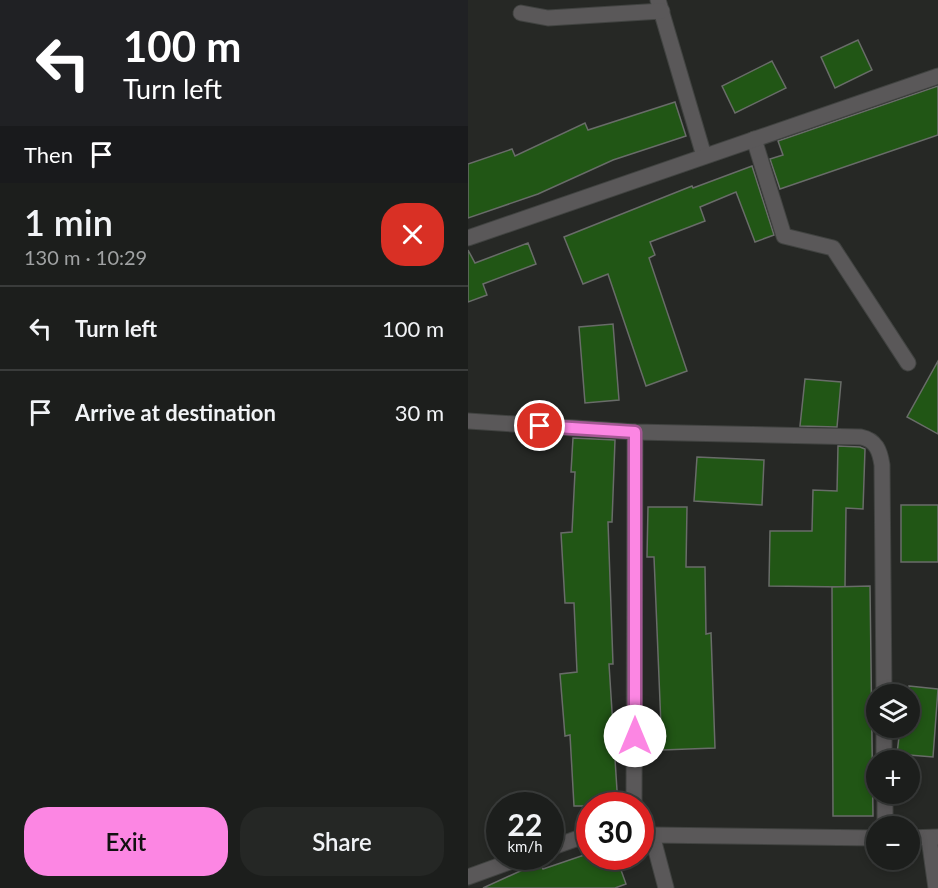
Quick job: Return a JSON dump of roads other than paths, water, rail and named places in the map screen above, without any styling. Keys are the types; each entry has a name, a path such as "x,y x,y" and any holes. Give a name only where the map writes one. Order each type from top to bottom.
{"street":[{"path":"521,13 548,18 660,6 704,156"},
{"path":"468,237 938,76"},
{"path":"754,139 784,236 833,248 908,363"},
{"path":"468,421 635,432 861,437 873,442 878,448 882,465 884,684"},
{"path":"634,792 635,432"},
{"path":"654,830 866,838"},
{"path":"933,838 936,888"},
{"path":"654,853 666,888"},
{"path":"468,877 487,870"}]}
